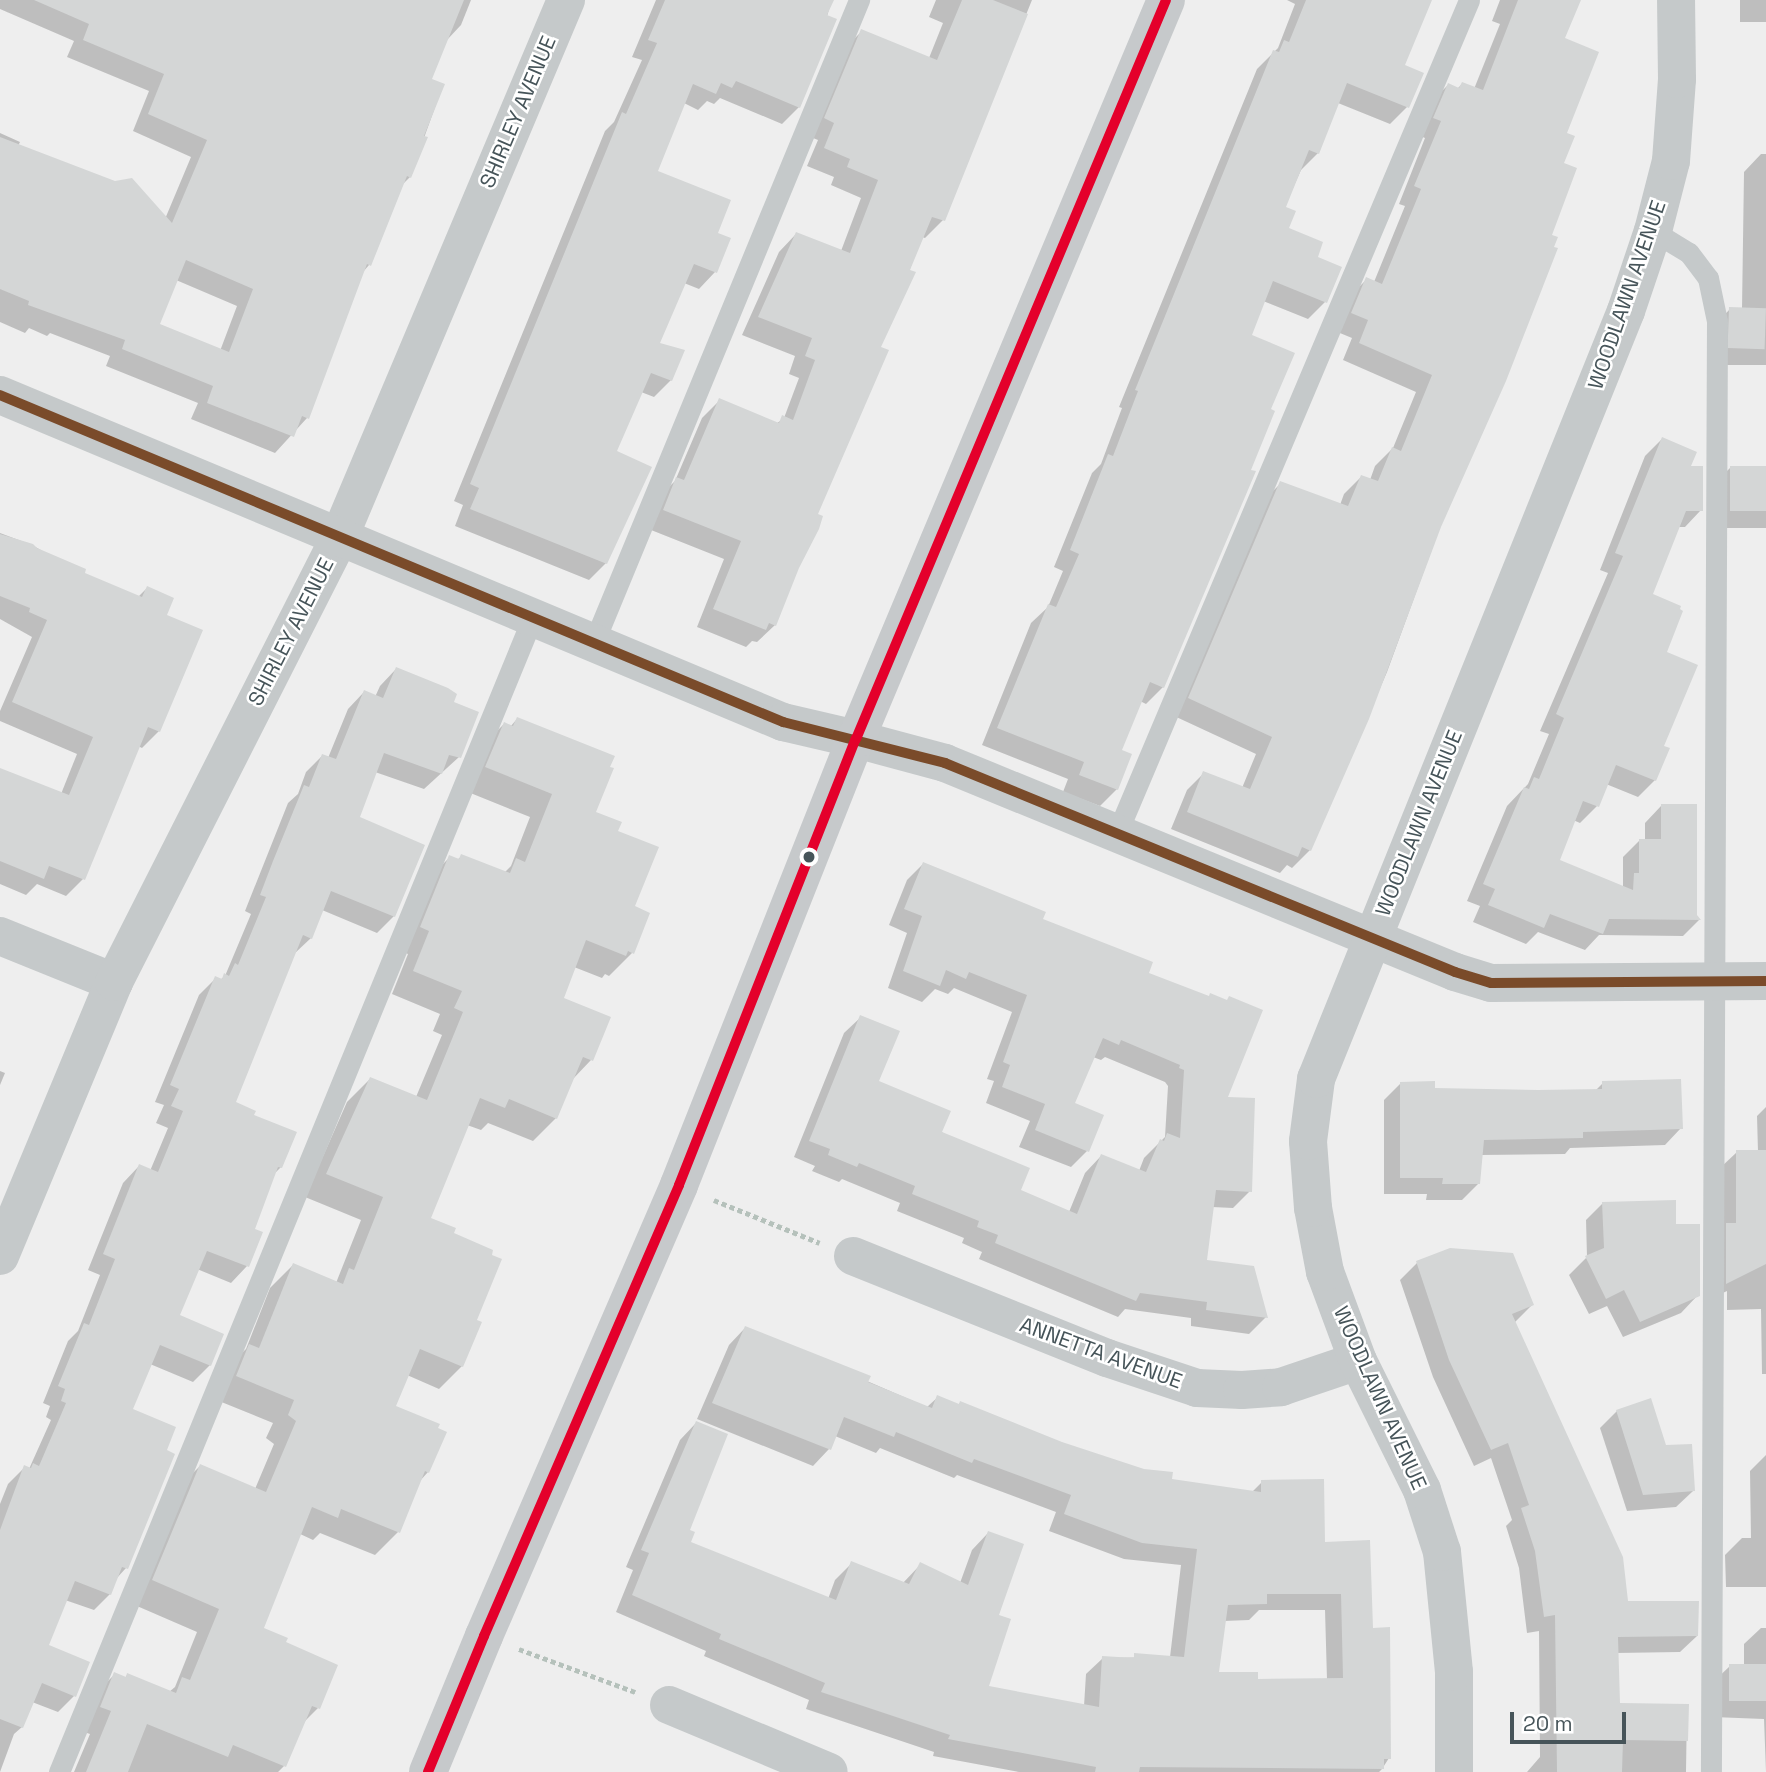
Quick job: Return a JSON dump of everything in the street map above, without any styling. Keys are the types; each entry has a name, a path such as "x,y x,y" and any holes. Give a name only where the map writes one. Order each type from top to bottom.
{"main road":[{"path":"428,1772 679,1185 856,739 1166,0"}],"street":[{"name":"SHIRLEY AVENUE","path":"0,1256 114,982 339,538 566,0"},
{"name":"WOODLAWN AVENUE","path":"1454,1772 1454,1672 1442,1552 1422,1490 1358,1360 1325,1272 1312,1208 1308,1142 1316,1079 1620,324 1653,231 1671,160 1677,79 1676,0"},
{"path":"0,395 339,538 533,615 783,722 945,763 1455,972 1491,983 1766,981"},
{"path":"0,936 114,982"},
{"name":"ANNETTA AVENUE","path":"853,1256 1107,1358 1198,1388 1242,1390 1281,1387 1358,1360"},
{"path":"669,1705 829,1772"}],"lane":[{"path":"594,642 859,0"},
{"path":"1118,833 1469,0"},
{"path":"1653,231 1689,253 1709,278 1717,321 1711,1772"},
{"path":"58,1772 533,615"}],"path":[{"path":"679,1185 853,1256"},
{"path":"484,1636 669,1705"}],"building":[{"path":"34,0 464,0 432,79 445,84 424,136 428,137 411,178 407,176 371,266 367,264 309,419 302,416 294,437 207,403 213,386 122,349 125,340 28,305 29,301 0,289 0,137 115,181 132,178 172,223 207,140 148,114 164,74 83,40 89,24","holes":["186,260 253,289 229,352 160,324"]},
{"path":"665,0 834,0 827,15 837,19 800,108 736,81 732,88 721,83 716,94 693,84 658,171 731,200 718,233 731,238 717,273 694,264 660,343 685,350 672,381 651,373 617,451 652,467 607,564 470,509 479,488 470,484 622,112 626,114 657,43 648,40"},
{"path":"962,0 993,0 1028,14 945,221 932,217 910,270 916,272 881,347 889,350 818,514 823,516 819,529 799,568 776,626 769,623 766,630 713,609 741,541 663,510 676,477 684,480 719,398 779,423 782,415 793,420 815,360 805,356 812,338 758,317 796,232 850,253 878,180 847,167 850,159 824,148 834,123 824,118 861,29 937,60"},
{"path":"1306,0 1432,0 1405,65 1424,73 1409,108 1347,83 1319,154 1309,150 1286,207 1296,211 1289,228 1323,242 1318,257 1342,267 1327,303 1273,281 1252,335 1295,353 1271,409 1275,411 1251,470 1256,471 1164,688 1150,682 1122,750 1132,754 1118,790 1079,775 1084,762 997,728 1048,604 1056,607 1079,554 1070,550 1108,454 1113,456 1138,391 1135,390 1273,50 1279,52 1284,40 1289,42"},
{"path":"1518,0 1581,0 1565,38 1599,52 1567,133 1575,136 1564,163 1577,168 1552,235 1558,237 1554,247 1558,248 1506,381 1441,527 1369,719 1311,851 1302,847 1298,857 1187,812 1203,771 1250,789 1272,737 1188,698 1280,481 1348,506 1361,475 1378,481 1392,447 1401,451 1432,375 1359,343 1368,320 1351,313 1366,277 1382,284 1421,189 1414,186 1441,121 1433,118 1448,83 1459,88 1462,82 1483,90"},
{"path":"1729,307 1766,308 1765,349 1728,348"},
{"path":"1662,437 1697,452 1691,466 1703,466 1703,511 1686,511 1653,594 1681,606 1683,611 1667,652 1698,665 1664,746 1670,748 1656,781 1616,765 1599,807 1583,801 1560,860 1633,890 1634,873 1639,873 1639,839 1661,839 1661,804 1697,804 1697,915 1701,920 1609,919 1603,934 1550,914 1544,928 1488,905 1495,889 1483,884 1524,787 1529,789 1534,777 1539,779 1564,718 1556,714 1623,556 1615,553"},
{"path":"1730,466 1766,466 1766,511 1730,511"},
{"path":"0,534 33,544 86,569 85,573 142,597 147,586 174,598 167,615 203,630 160,732 148,727 85,880 49,866 44,879 0,861 0,768 69,795 93,737 12,702 47,620 29,612 30,608 0,596"},
{"path":"396,667 448,688 457,694 454,702 479,712 461,758 449,755 442,774 384,753 360,817 425,845 395,917 331,891 312,939 303,935 236,1102 256,1111 254,1115 297,1132 282,1168 278,1167 255,1229 263,1232 249,1267 207,1251 180,1315 224,1334 211,1366 160,1345 133,1409 176,1427 167,1450 175,1454 128,1569 122,1567 111,1595 75,1581 49,1645 90,1662 76,1697 42,1683 23,1728 0,1719 0,1530 24,1465 31,1468 33,1463 39,1466 66,1403 61,1401 65,1389 58,1386 84,1323 89,1325 115,1259 103,1254 139,1164 158,1172 183,1111 171,1106 179,1089 170,1085 215,976 222,979 224,973 229,976 235,963 238,965 266,897 260,895 273,861 304,785 309,787 322,754 336,759 364,690 383,698"},
{"path":"517,717 615,756 610,767 614,768 596,812 622,822 618,831 659,847 635,906 650,913 634,954 628,951 626,956 586,940 564,998 611,1017 593,1061 583,1057 557,1119 509,1099 505,1108 480,1098 431,1218 456,1228 454,1233 493,1250 492,1255 502,1259 477,1320 482,1322 463,1367 420,1349 396,1406 440,1424 438,1428 447,1432 429,1473 425,1471 400,1533 341,1509 338,1518 312,1507 264,1628 288,1638 286,1642 338,1665 320,1709 312,1706 286,1767 233,1745 228,1757 147,1724 128,1772 86,1772 111,1711 100,1707 114,1672 126,1677 127,1673 176,1693 182,1677 190,1680 219,1609 152,1580 200,1464 266,1492 296,1421 288,1415 294,1400 236,1376 249,1344 259,1348 293,1263 343,1284 349,1268 354,1270 383,1197 326,1174 370,1077 427,1100 463,1012 454,1008 462,991 413,971 429,931 420,927 449,855 459,859 461,854 510,873 516,858 525,862 552,794 485,767 504,722 513,726"},
{"path":"923,862 1046,912 1043,919 1153,962 1149,973 1209,996 1210,993 1227,1000 1229,996 1263,1010 1228,1097 1255,1098 1252,1192 1216,1190 1207,1260 1254,1266 1268,1318 1206,1310 1207,1302 1140,1293 1136,1301 995,1243 998,1235 977,1227 979,1221 912,1194 915,1186 859,1163 857,1167 828,1155 830,1149 809,1141 860,1015 900,1031 879,1081 951,1111 942,1132 1030,1168 1021,1190 1077,1214 1101,1154 1146,1172 1160,1139 1164,1141 1167,1133 1180,1138 1184,1070 1179,1068 1180,1065 1121,1040 1119,1045 1103,1038 1075,1103 1104,1115 1089,1152 1035,1130 1045,1104 1002,1087 1010,1065 1003,1062 1027,995 969,972 966,979 946,970 940,986 903,971 922,916 904,909"},
{"path":"1681,1079 1683,1129 1583,1132 1583,1138 1484,1140 1480,1184 1442,1184 1443,1178 1400,1178 1400,1082 1435,1081 1435,1088 1538,1090 1602,1089 1602,1081"},
{"path":"1736,1150 1766,1150 1766,1264 1726,1284 1726,1223 1736,1223"},
{"path":"1676,1200 1676,1224 1700,1224 1700,1296 1640,1322 1624,1290 1606,1299 1585,1256 1604,1248 1602,1202"},
{"path":"1450,1248 1513,1253 1534,1305 1512,1314 1623,1557 1628,1601 1699,1601 1698,1636 1618,1637 1620,1703 1689,1704 1688,1741 1623,1740 1622,1772 1557,1772 1555,1615 1544,1617 1535,1551 1521,1508 1529,1505 1508,1443 1491,1450 1449,1360 1416,1261"},
{"path":"745,1326 871,1376 868,1382 932,1408 937,1395 959,1404 960,1401 1062,1442 1144,1469 1173,1472 1172,1479 1261,1492 1261,1480 1324,1479 1325,1542 1370,1540 1373,1628 1390,1627 1391,1759 1384,1759 1384,1769 1140,1767 1139,1772 1095,1772 1096,1767 948,1739 950,1735 821,1692 825,1683 719,1639 721,1634 632,1595 649,1553 641,1550 696,1421 728,1434 690,1530 695,1532 691,1542 836,1600 851,1561 909,1584 920,1562 968,1585 988,1531 1024,1544 999,1615 1011,1619 989,1686 1099,1707 1102,1656 1134,1658 1134,1653 1184,1657 1197,1549 1142,1543 1064,1514 1071,1495 974,1459 972,1463 896,1432 894,1437 844,1417 831,1450 712,1403","holes":["1267,1594 1341,1594 1343,1678 1258,1679 1258,1672 1219,1672 1228,1605 1267,1604"]},
{"path":"1651,1398 1666,1445 1692,1444 1695,1491 1643,1495 1616,1410"},
{"path":"1729,1664 1766,1664 1766,1701 1729,1701"}],"transit line":[{"path":"428,1772 679,1185 856,739 1166,0"},
{"path":"0,395 783,722 945,763 1455,972 1491,983 1766,981"}]}
